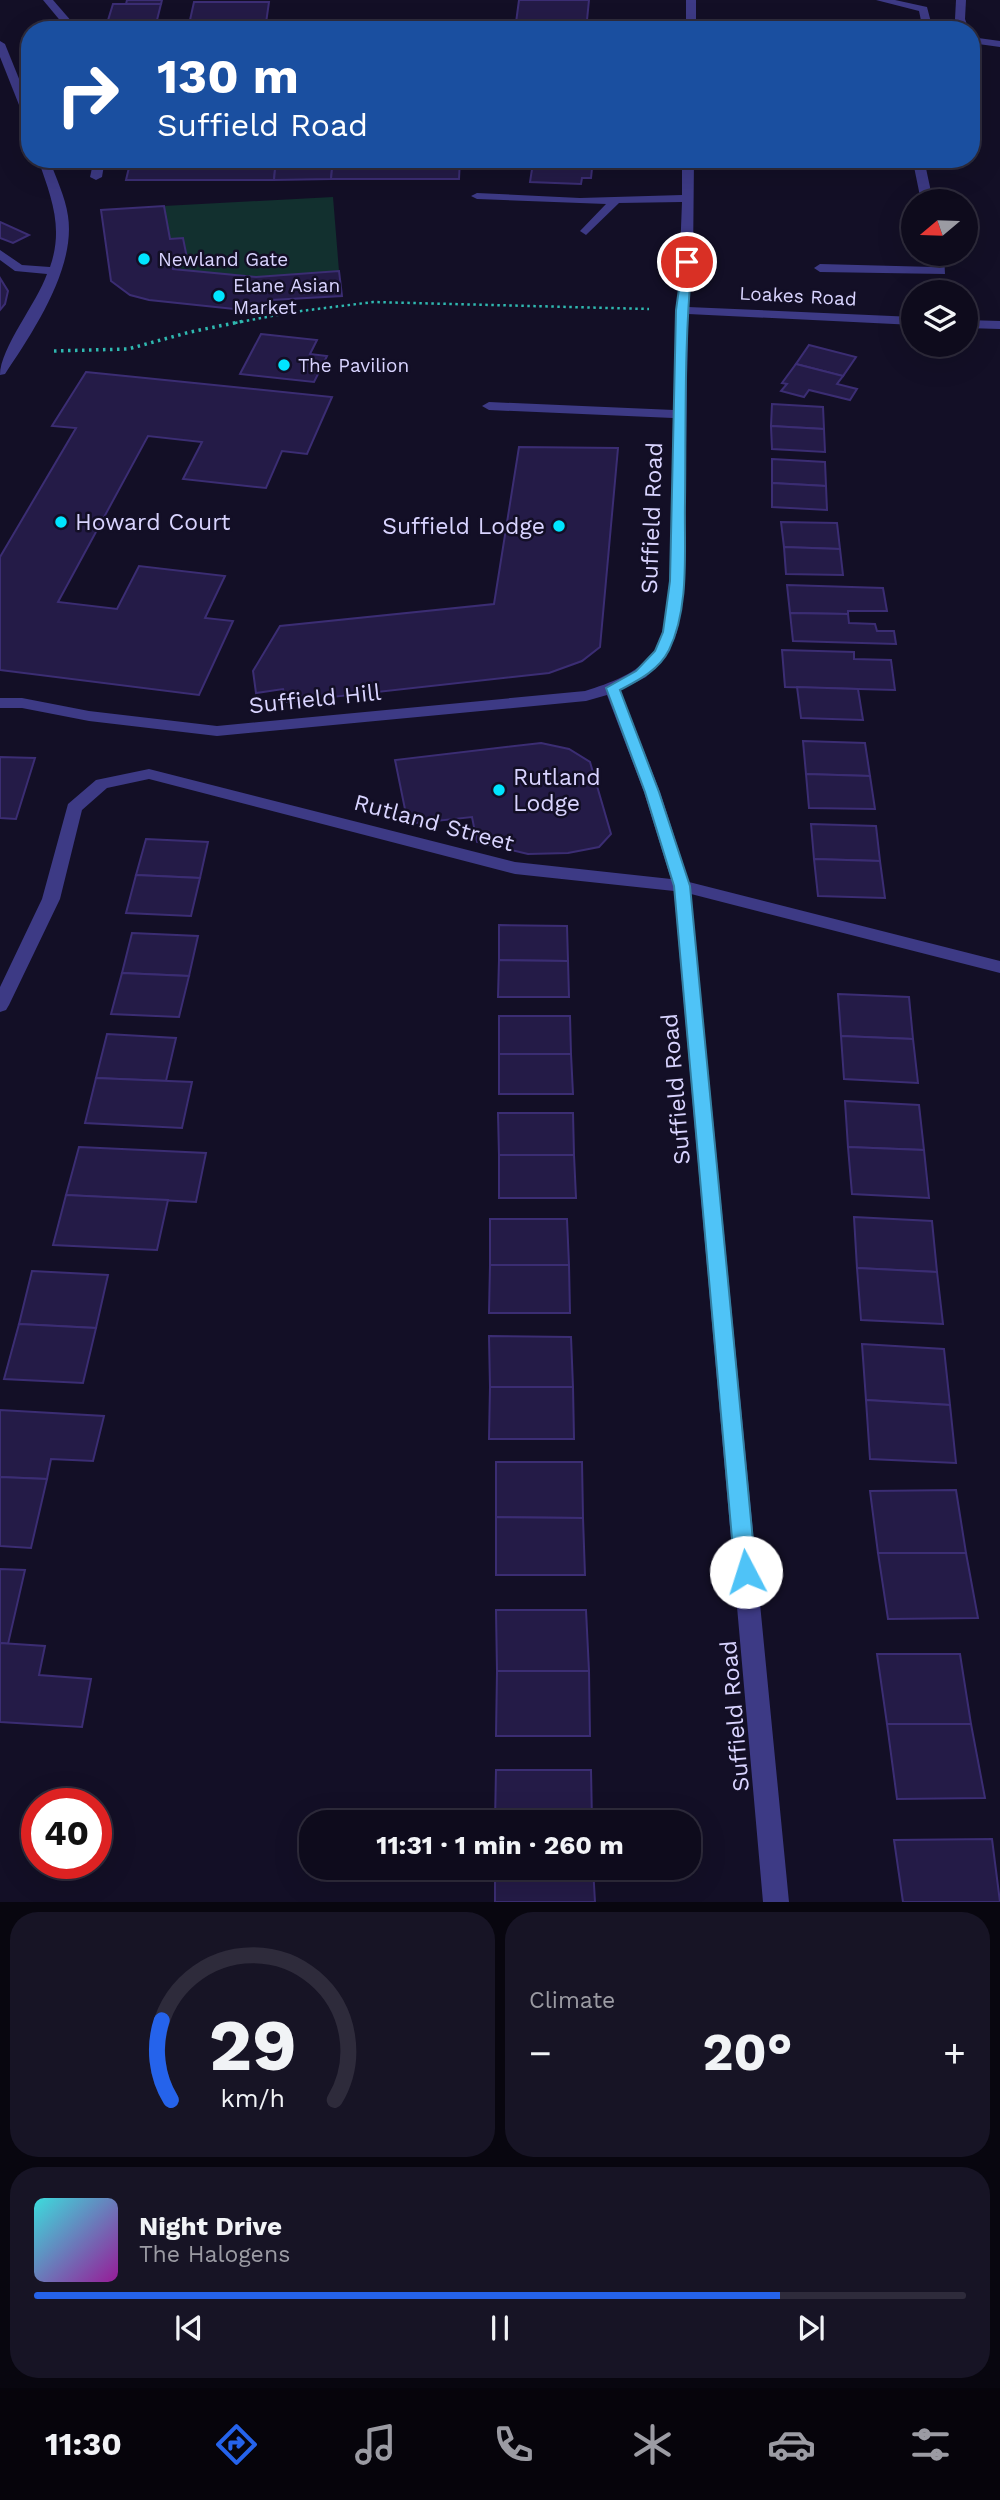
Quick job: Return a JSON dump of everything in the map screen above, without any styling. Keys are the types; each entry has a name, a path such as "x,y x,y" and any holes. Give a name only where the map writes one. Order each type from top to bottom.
{"street":[{"path":"48,0 66,21"},
{"path":"691,0 691,21"},
{"path":"881,0 924,9 926,21"},
{"path":"961,0 961,21"},
{"path":"980,41 1000,44"},
{"path":"1,48 21,93"},
{"path":"0,371 56,271 62,252 64,220 46,168"},
{"path":"96,177 98,168"},
{"name":"Suffield Road","path":"688,168 687,262 681,310 677,581 670,632 661,653 641,674 612,688 652,792 682,886 776,1902"},
{"path":"922,168 925,189"},
{"path":"477,196 616,200 686,198"},
{"path":"586,231 616,200"},
{"path":"0,254 19,268 56,271"},
{"path":"820,268 941,271 940,266"},
{"name":"Loakes Road","path":"681,310 901,320"},
{"path":"978,324 1000,325"},
{"path":"489,406 680,414"},
{"name":"Suffield Hill","path":"0,704 22,703 89,716 217,731 586,696 612,688"},
{"name":"Rutland Street","path":"0,1005 51,899 74,808 102,784 149,774 515,868 682,886 1000,967"}],"path":[{"path":"12,353 128,349 190,332 293,312 373,302 681,310"}],"green space":[{"path":"333,197 339,271 256,277 173,269 172,260 187,258 183,238 170,239 164,206"}],"building":[{"path":"127,0 162,0 161,4 126,4"},
{"path":"519,0 589,0 587,21 516,21"},
{"path":"194,2 269,2 266,21 108,21 113,4 161,4 157,20 190,20"},
{"path":"129,168 275,168 274,180 126,180"},
{"path":"275,168 332,168 331,179 274,180"},
{"path":"332,168 460,168 459,179 331,179"},
{"path":"532,168 592,168 591,178 582,178 581,184 530,182"},
{"name":"Newland Gate","path":"164,206 170,239 183,238 187,258 172,260 173,269 256,277 339,271 342,296 271,300 263,312 149,300 130,295 111,281 101,210"},
{"path":"0,222 29,235 13,243 0,238"},
{"path":"0,278 8,291 5,304 0,310"},
{"name":"The Pavilion","path":"261,334 317,340 310,354 327,356 314,382 240,374"},
{"path":"809,345 856,357 843,376 796,364"},
{"path":"796,364 843,376 837,384 857,389 850,400 809,390 804,397 781,391 787,384 782,383"},
{"name":"Howard Court","path":"86,372 332,397 307,454 282,451 266,488 183,479 202,442 148,436 58,602 117,609 139,566 225,576 205,618 233,621 199,695 0,670 0,557 76,428 52,426"},
{"path":"772,404 823,407 824,429 771,426"},
{"path":"771,426 824,429 825,452 772,449"},
{"name":"Suffield Lodge","path":"519,447 618,448 600,647 582,661 549,673 287,702 283,689 256,693 253,671 280,626 494,604"},
{"path":"772,459 825,462 826,486 772,483"},
{"path":"772,483 826,486 827,510 772,507"},
{"path":"781,522 837,523 840,549 784,547"},
{"path":"784,547 840,549 843,575 786,574"},
{"path":"787,585 883,588 887,611 848,611 848,614 790,613"},
{"path":"790,613 848,614 849,623 875,624 877,631 894,631 896,644 793,641"},
{"path":"782,650 854,652 854,659 891,660 895,690 785,687"},
{"path":"797,687 858,689 863,720 801,718"},
{"path":"803,741 865,743 870,776 806,774"},
{"name":"Rutland Lodge","path":"541,743 569,749 590,762 611,834 599,847 568,853 528,854 477,842 472,817 408,824 395,760"},
{"path":"0,757 35,758 16,819 0,818"},
{"path":"806,774 870,776 875,809 809,808"},
{"path":"811,824 876,826 880,861 814,859"},
{"path":"146,839 208,842 200,878 136,875"},
{"path":"814,859 880,861 885,898 818,896"},
{"path":"136,875 200,878 191,916 126,913"},
{"path":"499,925 567,926 568,961 499,960"},
{"path":"132,933 198,936 189,976 122,973"},
{"path":"499,960 568,961 569,997 498,997"},
{"path":"122,973 189,976 179,1017 111,1014"},
{"path":"838,994 909,997 913,1039 841,1036"},
{"path":"499,1016 570,1016 571,1054 499,1054"},
{"path":"107,1034 176,1038 166,1081 96,1078"},
{"path":"841,1036 913,1039 918,1083 844,1079"},
{"path":"499,1054 571,1054 573,1094 499,1094"},
{"path":"96,1078 192,1082 182,1128 85,1123"},
{"path":"845,1101 919,1105 924,1150 848,1147"},
{"path":"498,1113 573,1113 574,1155 499,1155"},
{"path":"79,1147 206,1153 196,1202 66,1195"},
{"path":"848,1147 924,1150 929,1198 852,1194"},
{"path":"499,1155 574,1155 576,1198 499,1198"},
{"path":"66,1195 168,1200 157,1250 53,1245"},
{"path":"854,1217 932,1221 937,1272 857,1268"},
{"path":"490,1219 567,1219 569,1265 490,1265"},
{"path":"490,1265 569,1265 570,1313 489,1313"},
{"path":"857,1268 937,1272 943,1324 861,1320"},
{"path":"32,1271 108,1275 96,1328 19,1324"},
{"path":"19,1324 96,1328 83,1383 4,1379"},
{"path":"489,1336 571,1337 573,1387 490,1387"},
{"path":"862,1344 944,1349 950,1405 866,1400"},
{"path":"490,1387 573,1387 574,1439 489,1439"},
{"path":"866,1400 950,1405 956,1463 870,1459"},
{"path":"0,1410 104,1416 93,1461 51,1459 47,1479 0,1477"},
{"path":"496,1462 582,1462 583,1518 496,1517"},
{"path":"0,1477 47,1479 31,1548 0,1546"},
{"path":"956,1490 966,1553 878,1553 870,1491"},
{"path":"496,1517 583,1518 585,1575 496,1575"},
{"path":"878,1553 966,1553 978,1618 888,1619"},
{"path":"0,1569 25,1570 8,1644 0,1643"},
{"path":"496,1610 586,1610 589,1671 497,1671"},
{"path":"0,1643 45,1646 39,1675 91,1679 82,1727 0,1722"},
{"path":"877,1654 960,1654 971,1724 887,1724"},
{"path":"497,1671 589,1671 590,1736 496,1736"},
{"path":"887,1724 971,1724 985,1798 897,1799"},
{"path":"496,1770 591,1770 592,1810 495,1810"},
{"path":"992,1839 1000,1902 903,1902 894,1840"},
{"path":"495,1880 594,1880 595,1902 495,1902"}],"place":[{"name":"Newland Gate","path":"144,259"},
{"name":"Elane Asian Market","path":"219,296"},
{"name":"The Pavilion","path":"284,365"},
{"name":"Howard Court","path":"61,522"},
{"name":"Suffield Lodge","path":"559,526"},
{"name":"Rutland Lodge","path":"499,790"}],"route":[{"path":"687,262 681,310 677,581 670,632 661,653 641,674 612,688 652,792 682,886 746,1572"}]}
